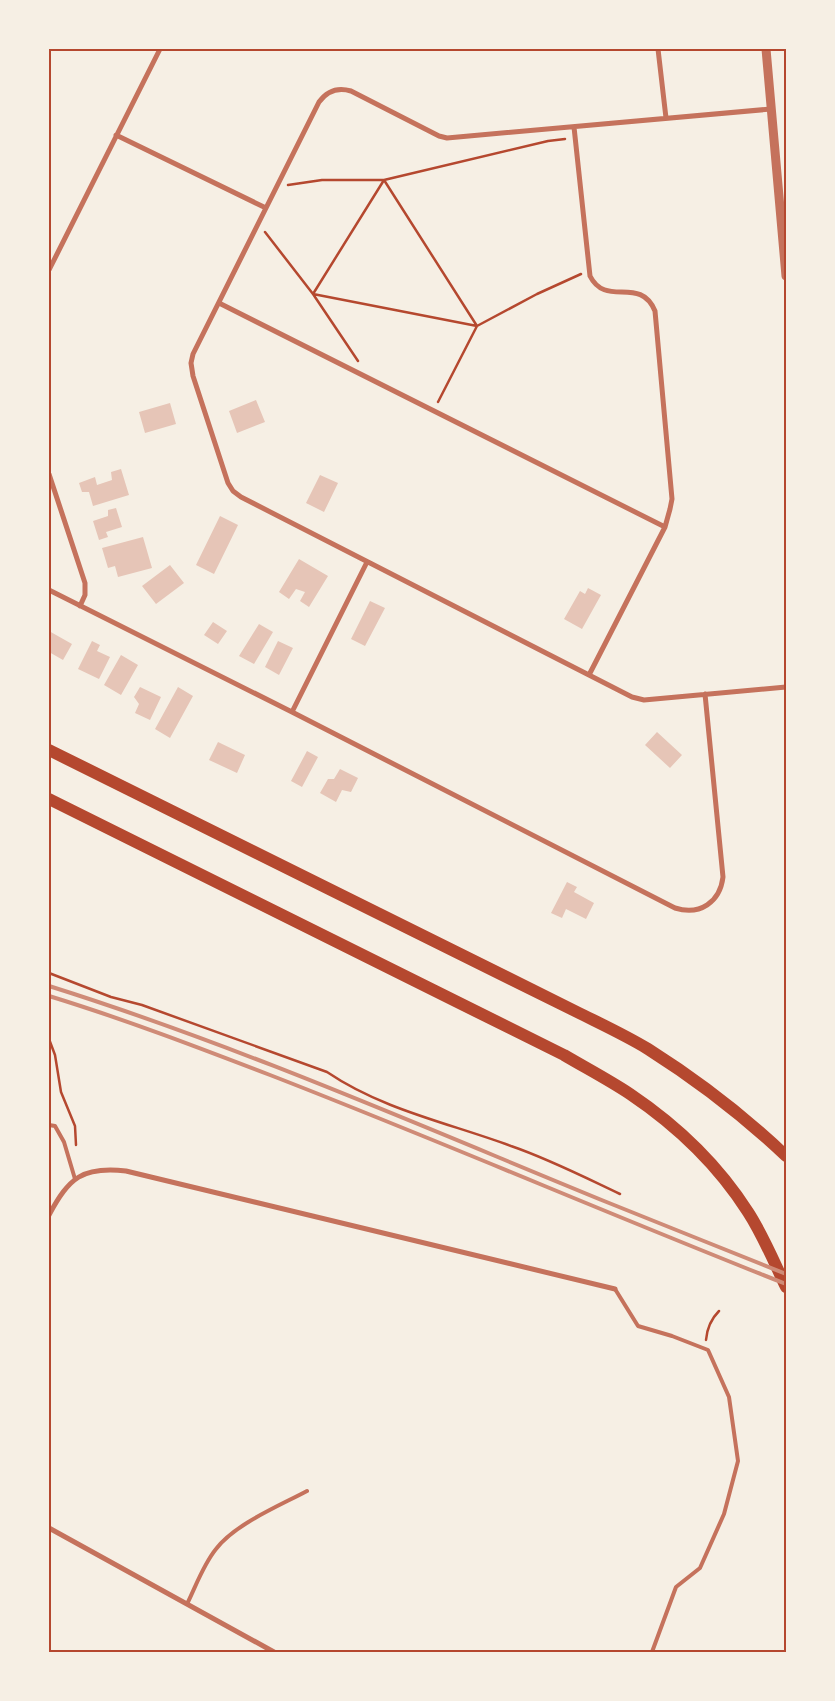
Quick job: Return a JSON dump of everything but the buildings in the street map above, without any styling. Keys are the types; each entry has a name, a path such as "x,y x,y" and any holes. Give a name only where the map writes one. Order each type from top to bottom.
{"main road":[{"path":"49,750 648,1049 718,1097 763,1134 786,1156"},
{"path":"49,799 564,1055 630,1094 684,1136 718,1171 748,1212 768,1248 786,1287"}],"street":[{"path":"49,270 160,49"},
{"path":"658,49 666,118"},
{"path":"766,49 786,276"},
{"path":"771,109 447,138 439,136 351,91 337,89 327,94 319,102 193,354 191,370 230,487 241,497 638,699 786,687"},
{"path":"574,127 589,270 592,280 600,288 612,293 630,292 640,294 649,300 655,311 672,499 664,527 589,675"},
{"path":"116,136 266,208"},
{"path":"219,303 664,527"},
{"path":"49,474 85,583 85,595 80,606"},
{"path":"292,712 367,562"},
{"path":"49,590 675,908 692,911 704,908 714,901 720,890 723,877 705,694"},
{"path":"49,1215 60,1195 75,1179 89,1172 109,1169 126,1171 615,1289"},
{"path":"49,1528 274,1652"}],"lane":[{"path":"49,1124 56,1126 64,1142 75,1179"},
{"path":"615,1289 638,1326 672,1336 708,1350 728,1397 738,1461 724,1514 700,1568 676,1586 652,1652"},
{"path":"187,1604 209,1558 229,1535 245,1524 307,1491"}],"path":[{"path":"277,187 322,180 384,180 548,141 575,138"},
{"path":"313,294 384,180"},
{"path":"384,180 477,326"},
{"path":"256,228 266,233 313,294 359,362 355,372"},
{"path":"433,411 477,326 537,294 589,270"},
{"path":"313,294 477,326"},
{"path":"49,973 111,997 142,1005 327,1072 347,1085 407,1112 514,1147 620,1194"},
{"path":"49,1039 55,1055 61,1092 75,1126 76,1152"},
{"path":"706,1349 708,1326 719,1311"}],"railway":[{"path":"49,986 120,1009 331,1088 786,1274"},
{"path":"49,996 133,1024 270,1075 786,1284"}]}
